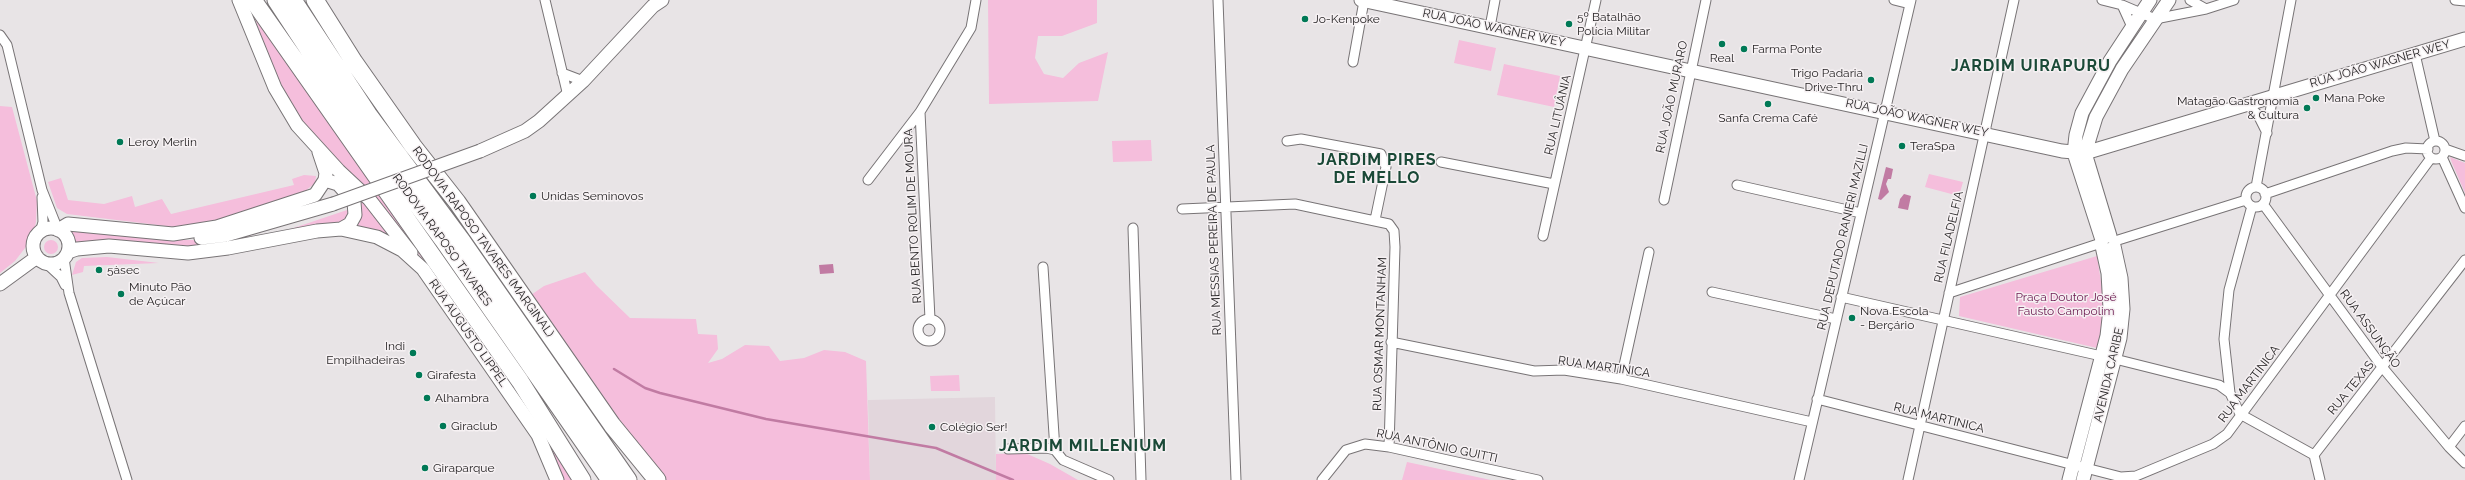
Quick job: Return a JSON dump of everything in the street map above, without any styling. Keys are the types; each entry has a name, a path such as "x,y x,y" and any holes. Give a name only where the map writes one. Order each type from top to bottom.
{"highway":[{"path":"253,0 520,381 582,480"},
{"name":"RODOVIA RAPOSO TAVARES","path":"276,0 351,114 443,240 610,480"},
{"name":"RODOVIA RAPOSO TAVARES","path":"294,0 368,114 462,241 628,480"},
{"name":"RODOVIA RAPOSO TAVARES (MARGINAL)","path":"315,0 354,62 457,202 612,425 657,480"},
{"path":"569,395 636,480"}],"main road":[{"path":"240,0 275,88 297,125 382,213 423,269"},
{"name":"RUA JOÃO WAGNER WEY","path":"1362,0 2080,153 2465,39"},
{"name":"AVENIDA CARIBE","path":"2085,474 2115,359 2123,308 2121,278 2107,242 2080,153 2082,113 2110,61 2150,0"},
{"path":"2080,153 2096,117 2122,68 2168,0"},
{"path":"42,260 34,241 40,233 49,229 63,227 173,234 190,238 226,235 330,205 480,151 525,131 568,96 655,2"},
{"path":"173,234 217,227 315,195 325,180 326,173 318,148"},
{"path":"325,180 338,184 354,202 355,215 350,224 340,229"},
{"name":"RUA AUGUSTO LIPPEL","path":"228,248 330,205"},
{"path":"0,284 42,260 56,263 66,255 68,242 63,227"},
{"name":"RUA AUGUSTO LIPPEL","path":"66,255 77,249 109,246 188,253 228,248 317,231 340,229 367,233 387,241 402,250 423,269 538,435 557,480"},
{"name":"AVENIDA CARIBE","path":"2069,480 2101,356 2110,309 2107,242"}],"street":[{"path":"545,0 568,96"},
{"path":"868,180 920,112 971,28 976,0"},
{"name":"RUA MESSIAS PEREIRA DE PAULA","path":"1218,0 1236,480"},
{"path":"1353,62 1362,0"},
{"path":"1490,27 1495,0"},
{"name":"RUA LITUÂNIA","path":"1544,236 1554,184 1596,0"},
{"name":"RUA JOÃO MURARO","path":"1664,200 1689,70 1706,0"},
{"path":"1894,0 1910,2"},
{"name":"RUA FILADELFIA","path":"1908,480 2014,0"},
{"path":"2102,0 2142,12 2155,19 2206,9 2234,0"},
{"path":"2190,0 2206,9"},
{"path":"2256,187 2291,0"},
{"path":"2455,0 2465,2"},
{"name":"RUA DEPUTADO RANIERI MAZILLI","path":"1799,480 1910,2"},
{"path":"2122,5 2132,27"},
{"path":"0,35 7,45 42,190 43,222 40,233"},
{"path":"2415,54 2435,142"},
{"path":"562,72 583,81"},
{"path":"2244,105 2250,107 2258,115 2267,133"},
{"name":"RUA BENTO ROLIM DE MOURA","path":"920,112 930,319"},
{"path":"1182,209 1295,204 1375,220 1386,167 1381,154 1301,139 1287,141"},
{"path":"2265,194 2392,151 2406,148 2428,149 2435,142"},
{"path":"2435,142 2440,142 2465,208"},
{"path":"2428,149 2432,158 2443,153 2465,156"},
{"name":"RUA MARTINICA","path":"1817,399 2073,464 2085,474 2121,477 2136,476 2213,444 2227,434 2240,414 2432,158"},
{"path":"1442,162 1554,184"},
{"path":"1738,185 1861,213"},
{"path":"1949,293 2107,242 2249,203 2263,204 2265,194 2262,189 2256,187 2247,191 2249,203 2228,290 2224,340 2230,393 2240,414 2314,455 2320,480"},
{"path":"42,190 63,227"},
{"name":"RUA ASSUNÇÃO","path":"2263,204 2383,368 2449,447 2465,463"},
{"name":"RUA OSMAR MONTANHAM","path":"1375,220 1389,224 1394,231 1395,247 1389,447"},
{"path":"1133,228 1141,480"},
{"path":"1621,379 1649,252"},
{"path":"66,255 69,293"},
{"path":"42,260 61,277 69,293 126,480"},
{"name":"RUA TEXAS","path":"2314,455 2383,368 2465,260"},
{"path":"1043,267 1055,450 1063,460 1109,480"},
{"path":"1712,292 1836,319"},
{"path":"1841,296 1942,321 2115,359 2219,385 2230,393"},
{"name":"RUA MARTINICA","path":"1391,342 1534,371 1564,370 1621,379 1812,422"},
{"path":"2449,447 2465,426"},
{"name":"RUA ANTÔNIO GUITTI","path":"1322,480 1346,450 1365,444 1389,447 1538,480"},
{"path":"1008,449 1046,448 1055,450"}],"shaded area":[{"path":"1886,167 1893,169 1891,179 1888,179 1886,184 1889,192 1881,200 1878,199"},
{"path":"1904,194 1911,196 1908,210 1898,208 1900,199"},
{"path":"833,264 834,273 820,274 819,265"},
{"name":"Colégio Ser!","path":"995,397 996,480 870,480 868,400"}],"green space":[{"path":"988,0 1097,0 1097,23 1062,36 1038,36 1035,58 1044,74 1063,78 1079,63 1108,52 1098,101 989,104"},
{"path":"255,19 257,19 432,267 577,480 563,480 429,268 384,207 320,144 300,118 282,92"},
{"path":"1459,40 1496,48 1491,71 1454,63"},
{"path":"1504,64 1560,76 1554,107 1497,95"},
{"path":"0,106 12,107 37,201 36,222 32,239 15,261 0,273"},
{"path":"1151,140 1152,161 1113,162 1112,141"},
{"path":"2450,157 2465,163 2465,193 2452,163"},
{"path":"331,171 364,201 390,236 369,228 354,226 360,215 330,175"},
{"path":"1929,174 1963,182 1959,196 1925,187"},
{"path":"304,175 316,176 315,183 304,192 194,228 183,228 67,214 57,208 48,182 61,178 68,200 104,204 132,196 135,207 162,199 171,214 294,185 292,179"},
{"path":"350,209 351,215 341,223 270,236"},
{"path":"67,230 178,240 211,240 266,230 229,243 195,248 75,243"},
{"path":"48,240 54,240 58,244 58,250 54,254 48,254 44,250 44,244"},
{"name":"Praça Doutor José Fausto Campolim","path":"2097,256 2103,295 2103,322 2097,348 1959,316 1960,297"},
{"path":"107,257 159,263 84,266 83,272 72,275 76,262 82,258"},
{"path":"585,272 596,285 630,318 696,319 698,334 717,335 718,349 708,363 722,359 745,345 769,346 780,361 804,358 824,350 845,352 866,361 870,480 663,480 528,297 544,286"},
{"path":"959,375 960,391 931,391 930,376"},
{"path":"1025,453 1050,464 1078,480 996,480 996,454"},
{"path":"1407,462 1491,480 1402,480"}],"waterway":[{"path":"614,369 645,388 660,393 766,419 936,448 1013,480"}],"place":[{"name":"Jo-Kenpoke","path":"1305,19"},
{"name":"5º Batalhão Polícia Militar","path":"1569,24"},
{"name":"Real","path":"1722,44"},
{"name":"Farma Ponte","path":"1744,49"},
{"name":"Trigo Padaria Drive-Thru","path":"1871,80"},
{"name":"Mana Poke","path":"2316,98"},
{"name":"Sanfa Crema Café","path":"1768,104"},
{"name":"Matagão Gastronomia & Cultura","path":"2307,108"},
{"name":"Leroy Merlin","path":"120,142"},
{"name":"TeraSpa","path":"1902,146"},
{"name":"Unidas Seminovos","path":"533,196"},
{"name":"5àsec","path":"99,270"},
{"name":"Minuto Pão de Açúcar","path":"121,294"},
{"name":"Nova Escola - Berçário","path":"1852,318"},
{"name":"Indi Empilhadeiras","path":"413,353"},
{"name":"Girafesta","path":"419,375"},
{"name":"Alhambra","path":"427,398"},
{"name":"Giraclub","path":"443,426"},
{"name":"Colégio Ser!","path":"932,427"},
{"name":"Giraparque","path":"425,468"}],"district":[{"name":"JARDIM UIRAPURU","path":"2031,66"},
{"name":"JARDIM PIRES DE MELLO","path":"1377,169"},
{"name":"JARDIM MILLENIUM","path":"1083,446"}]}
